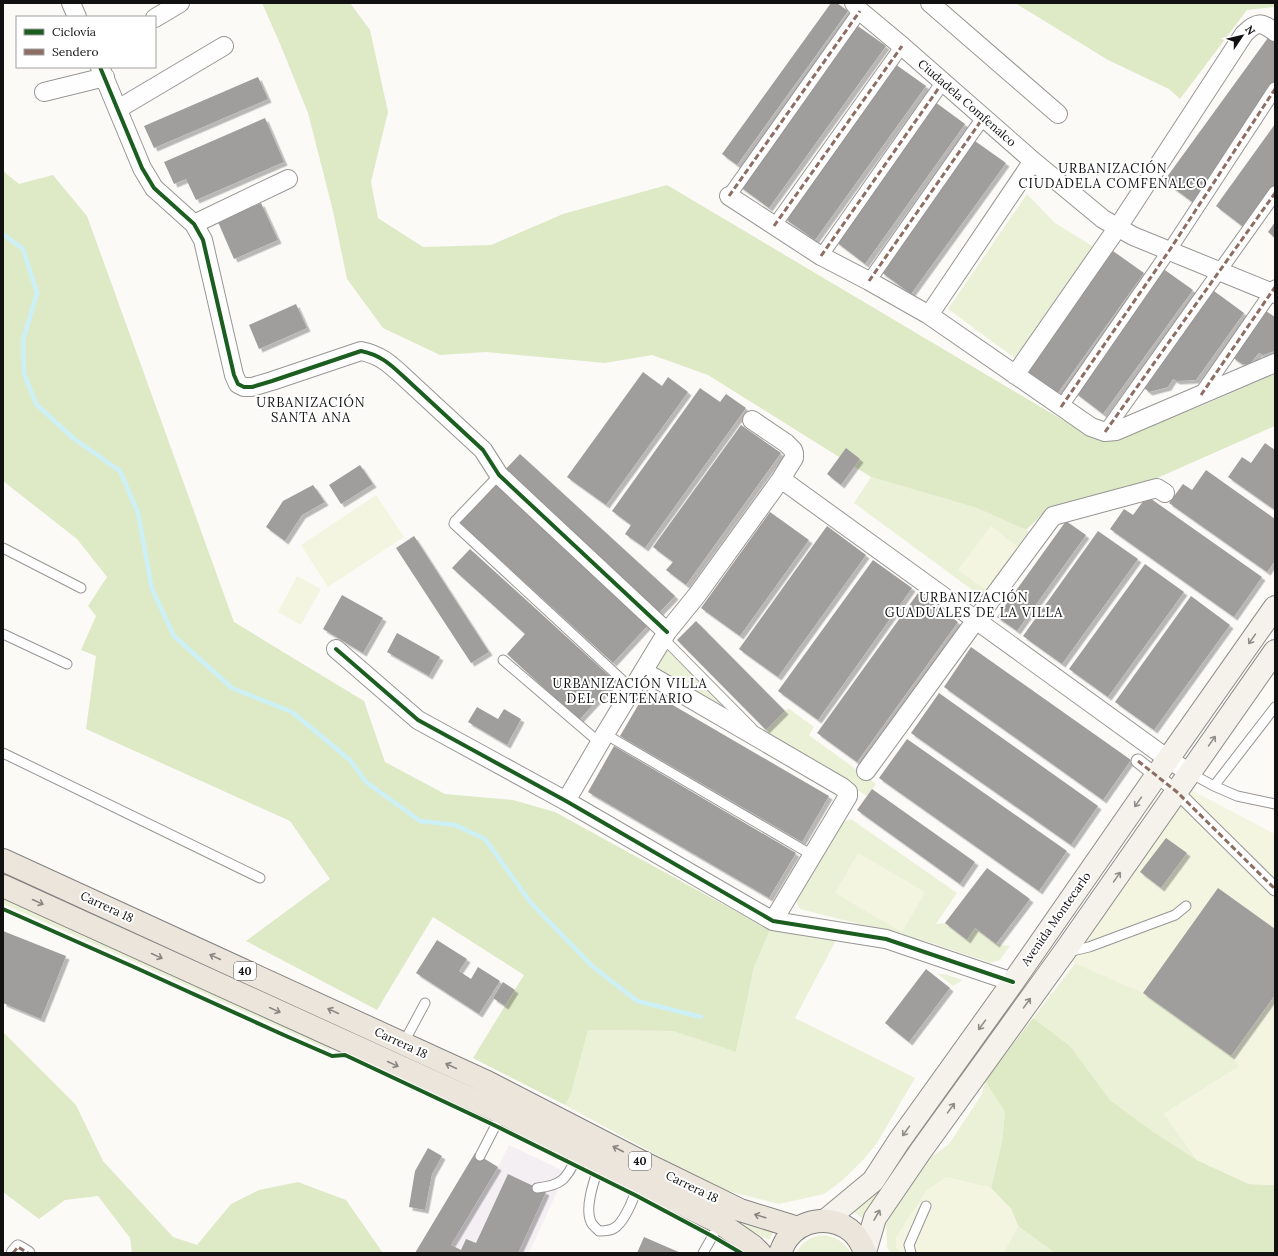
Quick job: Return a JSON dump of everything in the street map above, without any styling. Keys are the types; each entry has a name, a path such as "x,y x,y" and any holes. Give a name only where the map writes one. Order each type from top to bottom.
{"main road":[{"name":"Avenida Montecarlo","path":"826,1220 873,1181 898,1141 1013,982 1162,767 1275,608"},
{"path":"865,1252 875,1218 920,1152 1065,951 1275,651"},
{"name":"Carrera 18","path":"3,860 487,1082 642,1162 740,1210 798,1228"},
{"name":"Carrera 18","path":"3,886 502,1113 720,1223 753,1246 760,1253"},
{"path":"780,1253 786,1239 798,1228 811,1222 826,1220 839,1223 850,1230 859,1240 865,1252"}],"street":[{"path":"156,17 180,3"},
{"path":"930,3 1058,114"},
{"path":"857,7 729,196 821,256 929,315 1091,427 1105,432 1116,431 1275,363"},
{"name":"Ciudadela Comfenalco","path":"857,7 1033,162 1103,219 1133,236 1220,272 1274,291"},
{"path":"1015,375 1118,227 1244,34 1250,28 1258,24 1265,24 1275,32"},
{"path":"118,109 224,46"},
{"path":"774,226 902,46"},
{"path":"44,92 102,72 142,168 154,188 194,224 203,240 234,375 238,384 244,387 252,387 361,351 373,354 390,364 483,450 499,475 665,635"},
{"path":"821,256 943,82"},
{"path":"1061,407 1169,251 1275,89"},
{"path":"869,281 983,118"},
{"path":"929,315 1033,162"},
{"path":"194,224 288,179"},
{"path":"1105,432 1275,193"},
{"path":"1201,395 1274,291"},
{"path":"566,801 665,635 693,600 781,479 794,458 793,450 786,443 752,420"},
{"path":"781,479 976,620 1162,767 1177,792 1275,889"},
{"path":"866,771 1053,516 1157,488 1165,493"},
{"path":"336,649 418,720 566,801 773,921 886,940 1013,982"},
{"path":"643,671 842,787 848,792 848,796 842,807 773,921"},
{"path":"1138,761 1190,773"},
{"path":"13,1253 18,1246 28,1253"}],"lane":[{"path":"499,475 455,521 454,524 632,689"},
{"path":"3,548 81,588"},
{"path":"3,634 66,664"},
{"path":"665,635 769,744"},
{"path":"504,660 602,739 812,855"},
{"path":"1214,786 1275,707"},
{"path":"3,753 260,878"},
{"path":"1190,773 1237,796 1275,804"},
{"path":"1065,951 1070,952 1089,947 1100,941 1175,914 1186,906"},
{"path":"404,1044 425,1003"},
{"path":"480,1156 502,1113"},
{"path":"537,1188 555,1185 563,1180 569,1173 579,1153"},
{"path":"600,1163 592,1187 588,1213 591,1223 599,1231 607,1232 617,1227 629,1206 639,1183"},
{"path":"911,1253 909,1245 926,1206"},
{"path":"703,1253 720,1223"}],"shaded area":[{"path":"509,1145 566,1172 529,1253 446,1253 498,1167"}],"green space":[{"path":"262,3 350,3 370,30 388,112 371,182 378,218 423,247 491,245 563,214 667,185 1088,435 1119,439 1275,374 1275,426 1155,479 1047,510 1026,530 977,508 871,477 708,375 652,355 605,363 486,352 440,355 383,328 347,279 333,211 308,113"},
{"path":"1015,3 1275,3 1275,7 1247,10 1180,99 1169,89 1108,60"},
{"path":"3,171 19,184 53,175 87,216 234,622 364,701 385,762 445,794 513,800 555,812 770,930 754,967 736,1052 673,1031 588,1030 571,1094 565,1105 473,1058 524,975 433,917 377,1010 246,941 330,879 290,821 86,729 96,656 81,650 96,616 88,606 107,577 77,539 3,481"},
{"path":"1027,194 1055,223 1094,247 1020,362 948,309"},
{"path":"871,477 977,508 1035,534 986,600 854,503"},
{"path":"376,495 404,537 328,587 301,545"},
{"path":"991,526 1019,548 987,591 958,570"},
{"path":"297,576 321,589 301,625 278,612"},
{"path":"665,649 731,711 729,713 653,668"},
{"path":"788,708 814,727 809,735 876,784 867,796 779,741 766,730"},
{"path":"1182,785 1275,834 1275,1185 1249,1184 1197,1160 1164,1114 1240,1066 1231,1056 1143,993 1074,963 1065,951"},
{"path":"851,819 957,893 936,924 945,923 967,940 975,928 996,944 1010,946 1000,960 991,963 925,941 800,909 795,899 843,822"},
{"path":"858,853 925,892 902,932 835,893"},
{"path":"3,893 331,1047 329,1050 3,904"},
{"path":"1190,927 1240,1059 1232,1057 1240,1066 1164,1114 1275,1185 1197,1160 1152,1131 1110,1100 1070,1046 1033,1018 1080,957"},
{"path":"770,930 836,940 795,1018 915,1078 877,1143 843,1180 824,1194 779,1204 728,1191 675,1165 565,1105 571,1094 588,1030 673,1031 736,1052 754,967"},
{"path":"938,974 944,974 963,980 953,986"},
{"path":"1033,1018 1070,1046 1110,1100 1152,1131 1197,1160 1249,1184 1275,1185 1275,1253 1055,1253 1018,1226 1011,1209 991,1188 1002,1142 1005,1112 985,1081"},
{"path":"3,1032 76,1105 103,1161 173,1237 197,1245 231,1204 259,1190 298,1182 346,1200 383,1253 132,1253 130,1238 98,1196 65,1200 39,1219 3,1192"},
{"path":"985,1081 1005,1112 1002,1142 991,1188 946,1177 896,1247 901,1253 891,1253 887,1248 886,1224 902,1197 930,1158 949,1144 982,1094"},
{"path":"889,1175 890,1176 870,1205 864,1219 852,1211"},
{"path":"946,1177 991,1188 1011,1209 1018,1226 1003,1253 901,1253 896,1247 896,1237 926,1191"},
{"path":"683,1195 775,1230 769,1240"},
{"path":"1018,1226 1055,1253 1003,1253"},
{"path":"824,1235 833,1237 840,1241 851,1253 796,1253 808,1240"}],"building":[{"path":"831,3 837,3 848,11 737,165 722,154"},
{"path":"855,24 886,46 769,208 739,186"},
{"path":"1275,28 1275,92 1195,204 1164,181"},
{"path":"895,64 926,86 815,240 784,218"},
{"path":"258,77 268,99 154,148 144,126"},
{"path":"935,102 965,124 865,264 835,241"},
{"path":"265,118 284,162 196,200 186,179 174,184 164,162"},
{"path":"1275,124 1275,189 1246,229 1216,206"},
{"path":"975,141 1006,163 911,294 881,272"},
{"path":"261,203 278,240 234,259 218,222"},
{"path":"1275,222 1275,238 1268,232"},
{"path":"1113,251 1144,273 1055,397 1024,374"},
{"path":"1162,268 1193,290 1103,414 1073,391"},
{"path":"1214,291 1244,313 1196,380 1177,381 1173,379 1168,387 1149,392 1144,388"},
{"path":"296,304 307,328 259,349 249,325"},
{"path":"1266,311 1275,317 1275,351 1263,355 1259,353 1249,365 1242,364 1232,357"},
{"path":"643,372 662,386 668,377 688,392 606,505 567,477"},
{"path":"700,388 720,402 726,394 746,408 645,548 625,534 631,525 612,511"},
{"path":"741,425 781,453 686,585 666,570 673,562 653,547"},
{"path":"1265,443 1275,450 1275,510 1228,477 1242,457 1251,463"},
{"path":"846,448 860,459 841,485 827,474"},
{"path":"520,454 675,596 657,615 502,473"},
{"path":"360,465 373,484 341,504 329,485"},
{"path":"1206,470 1275,519 1275,561 1267,572 1169,503 1183,484 1192,490"},
{"path":"494,482 649,624 613,663 458,521"},
{"path":"313,485 325,502 302,515 285,541 266,527 283,501"},
{"path":"1147,496 1262,577 1234,617 1110,529 1124,509 1133,515"},
{"path":"770,512 809,540 740,636 701,608"},
{"path":"1066,521 1086,535 1017,631 997,617"},
{"path":"827,526 866,555 778,677 739,649"},
{"path":"1098,531 1138,559 1062,664 1023,636"},
{"path":"414,536 489,652 471,663 396,548"},
{"path":"470,549 615,681 579,720 507,654 525,634 452,568"},
{"path":"873,560 912,588 818,720 778,691"},
{"path":"1145,564 1184,592 1108,697 1069,669"},
{"path":"918,593 958,622 857,762 817,733"},
{"path":"342,595 383,618 363,653 323,629"},
{"path":"1191,596 1230,625 1154,730 1115,702"},
{"path":"696,621 785,711 766,730 677,640"},
{"path":"397,633 440,657 429,676 387,652"},
{"path":"971,647 1131,760 1103,800 944,687"},
{"path":"647,690 829,796 802,842 620,736"},
{"path":"939,693 1098,806 1071,845 911,733"},
{"path":"477,707 498,719 504,709 521,719 507,745 468,722"},
{"path":"907,739 1067,851 1039,891 879,778"},
{"path":"614,746 796,853 769,898 588,792"},
{"path":"872,789 975,862 960,884 857,810"},
{"path":"1166,838 1187,853 1161,888 1140,872"},
{"path":"987,868 1030,899 996,944 975,928 967,940 945,923"},
{"path":"1218,888 1275,929 1275,995 1231,1056 1143,993"},
{"path":"3,931 66,956 41,1019 3,1003"},
{"path":"437,940 467,959 459,971 471,979 478,967 500,981 479,1014 416,973"},
{"path":"926,969 950,988 909,1042 885,1023"},
{"path":"503,982 515,990 505,1006 493,998"},
{"path":"428,1148 442,1156 432,1174 425,1210 409,1207 415,1171"},
{"path":"475,1153 498,1167 451,1245 461,1250 466,1239 476,1243 508,1174 546,1192 518,1253 415,1253"},
{"path":"644,1237 681,1253 637,1253"}],"waterway":[{"path":"3,234 23,249 37,293 23,340 24,373 36,404 73,438 120,471 138,513 152,589 174,636 232,688 292,712 350,760 366,782 420,821 455,825 485,839 531,903 592,966 637,1001 701,1017"}],"marked path":[{"path":"729,196 860,11"},
{"path":"774,226 902,46"},
{"path":"821,256 943,82"},
{"path":"1061,407 1169,251 1275,89"},
{"path":"869,281 983,118"},
{"path":"1105,432 1275,193"},
{"path":"1201,395 1275,287"},
{"path":"1138,761 1177,792 1275,889"},
{"path":"13,1253 18,1247 28,1253"}],"cycle path":[{"path":"100,68 142,168 154,188 194,224 203,240 234,375 238,384 244,387 252,387 361,351 379,357 398,371 483,450 499,475 667,632"},
{"path":"336,649 418,720 566,801 773,921 886,939 1013,982"},
{"path":"3,909 332,1056 345,1055 496,1126 635,1195 741,1253"}],"district":[{"name":"URBANIZACIÓN CIUDADELA COMFENALCO","path":"1113,176"},
{"name":"URBANIZACIÓN SANTA ANA","path":"311,410"},
{"name":"URBANIZACIÓN GUADUALES DE LA VILLA","path":"974,604"},
{"name":"URBANIZACIÓN VILLA DEL CENTENARIO","path":"630,690"}]}
